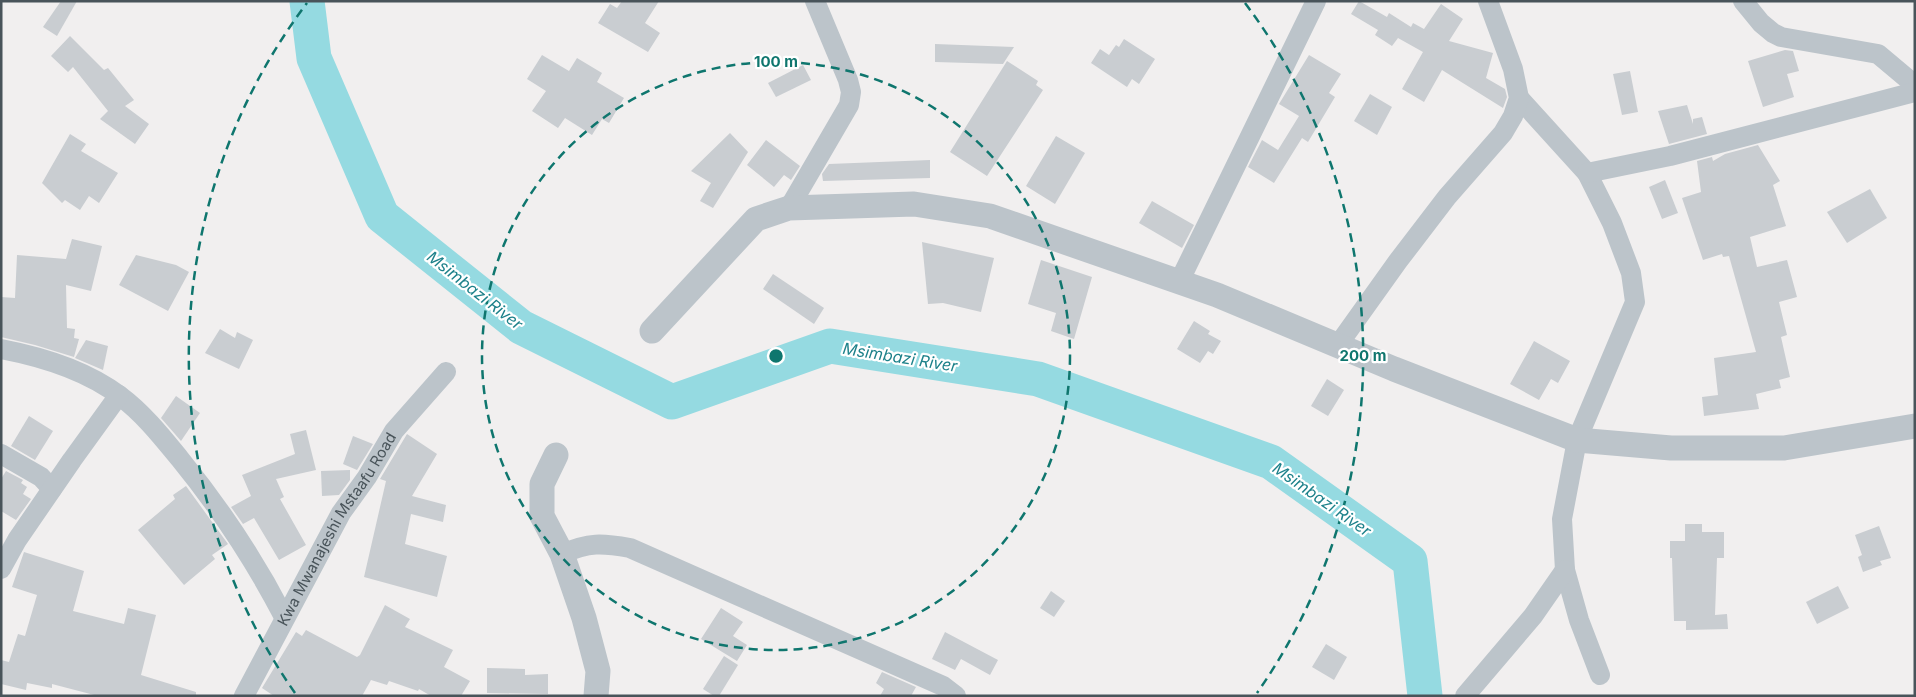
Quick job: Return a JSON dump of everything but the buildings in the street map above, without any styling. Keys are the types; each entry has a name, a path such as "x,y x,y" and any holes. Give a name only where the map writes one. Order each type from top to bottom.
{"street":[{"path":"789,208 848,105 851,92 848,80 815,1"},
{"path":"1179,282 1316,1"},
{"path":"1338,345 1441,205 1503,133 1513,116 1518,98 1513,68 1488,1"},
{"path":"1743,1 1773,33 1781,37 1878,54 1915,85"},
{"path":"1587,173 1670,156 1915,92"},
{"path":"1518,98 1587,173 1612,223 1631,273 1635,302 1577,440 1562,519 1564,570 1579,620 1600,675"},
{"path":"652,331 756,219 789,208 914,204 990,216 1217,295 1577,440 1671,448 1784,448 1915,426"},
{"path":"1,349 42,358 76,371 119,396 168,443 211,496 270,590 284,617"},
{"name":"Kwa Mwanajeshi Mstaafu Road","path":"244,696 284,617 295,602 341,513 367,477 394,431 446,372"},
{"path":"1,569 52,489 119,396"},
{"path":"1,454 41,477 52,489"},
{"path":"556,456 542,484 542,516 562,554 584,618 598,671 596,696"},
{"path":"562,554 583,544 597,543 630,548 943,686 956,696"},
{"path":"1465,696 1533,616 1564,570"}],"waterway":[{"name":"Msimbazi River","path":"307,1 314,58 382,216 521,327 672,402 830,346 1038,379 1271,462 1410,561 1425,696"}]}
